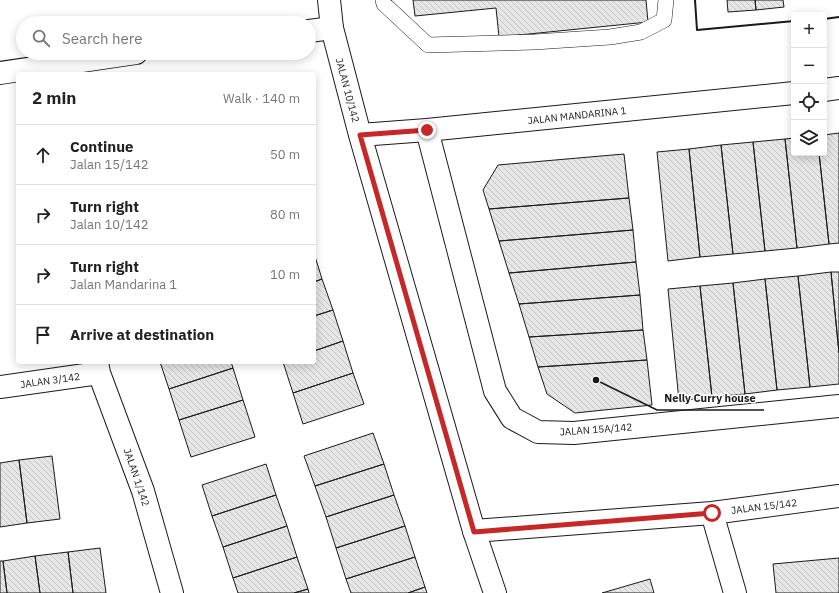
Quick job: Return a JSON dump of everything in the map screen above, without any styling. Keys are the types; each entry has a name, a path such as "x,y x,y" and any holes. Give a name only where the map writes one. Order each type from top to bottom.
{"street":[{"name":"JALAN 10/142","path":"329,0 332,28 360,135 474,532 495,593"},
{"path":"316,30 332,28"},
{"path":"19,72 38,71 98,60"},
{"path":"0,73 16,72"},
{"path":"827,90 839,88"},
{"name":"JALAN MANDARINA 1","path":"360,135 427,130 791,93"},
{"name":"JALAN 15A/142","path":"427,130 495,391 512,418 538,432 574,433 839,406"},
{"name":"JALAN 3/142","path":"0,387 98,368"},
{"name":"JALAN 1/142","path":"98,368 143,491 172,593"},
{"name":"JALAN 15/142","path":"474,532 712,513 839,496"},
{"path":"712,513 734,593"}],"lane":[{"path":"383,0 384,4 428,45 534,42 641,32 664,20 666,0"}],"building":[{"path":"413,0 646,0 648,22 499,37 496,8 415,16"},
{"path":"727,0 755,0 756,10 728,12"},
{"path":"755,0 783,0 784,7 756,10"},
{"path":"839,133 839,243 829,244 819,156 827,156 827,135"},
{"path":"791,138 791,156 819,156 829,244 797,248 785,139"},
{"path":"785,139 797,248 765,251 753,142"},
{"path":"753,142 765,251 733,254 721,145"},
{"path":"721,145 733,254 700,257 689,149"},
{"path":"689,149 700,257 668,261 657,152"},
{"path":"624,154 629,198 489,209 483,190 498,165"},
{"path":"629,198 633,230 499,241 489,209"},
{"path":"633,230 636,262 509,273 499,241"},
{"path":"316,260 322,279 316,281"},
{"path":"636,262 640,295 519,304 509,273"},
{"path":"831,272 839,353 839,384 810,387 798,276"},
{"path":"831,272 839,272 839,353"},
{"path":"798,276 810,387 777,390 765,279"},
{"path":"322,279 333,310 316,315 316,281"},
{"path":"765,279 777,390 745,394 733,283"},
{"path":"733,283 745,394 712,397 700,286"},
{"path":"700,286 712,397 679,401 668,289"},
{"path":"640,295 643,330 529,337 519,304"},
{"path":"333,310 343,341 316,350 316,315"},
{"path":"643,330 647,360 538,367 529,337"},
{"path":"343,341 353,373 293,393 284,364 316,364 316,350"},
{"path":"647,360 652,405 575,413 547,394 538,367"},
{"path":"161,364 232,364 233,368 169,389"},
{"path":"233,368 243,400 179,420 169,389"},
{"path":"353,373 364,404 303,424 293,393"},
{"path":"243,400 255,437 191,457 179,420"},
{"path":"373,433 384,464 315,486 304,456"},
{"path":"52,456 60,519 27,523 19,460"},
{"path":"19,460 27,523 0,527 0,463"},
{"path":"266,464 276,495 212,516 202,485"},
{"path":"384,464 394,495 326,517 315,486"},
{"path":"276,495 287,526 223,547 212,516"},
{"path":"394,495 405,526 336,548 326,517"},
{"path":"287,526 297,557 233,578 223,547"},
{"path":"405,526 415,557 346,579 336,548"},
{"path":"100,548 106,593 73,593 68,552"},
{"path":"68,552 73,593 40,593 35,556"},
{"path":"35,556 40,593 7,593 3,561"},
{"path":"297,557 308,589 294,593 238,593 233,578"},
{"path":"415,557 425,587 408,593 351,593 346,579"},
{"path":"839,558 839,593 776,593 773,564"},
{"path":"0,561 3,561 7,593 0,593"},
{"path":"650,579 654,593 602,593"},
{"path":"425,587 427,593 408,593"},
{"path":"308,589 309,593 294,593"}],"wall":[{"path":"695,0 697,30 791,21"},
{"path":"827,19 839,17"}],"place":[{"name":"Nelly Curry house","path":"596,380"}],"route":[{"path":"427,130 360,135 474,532 712,513"}]}
